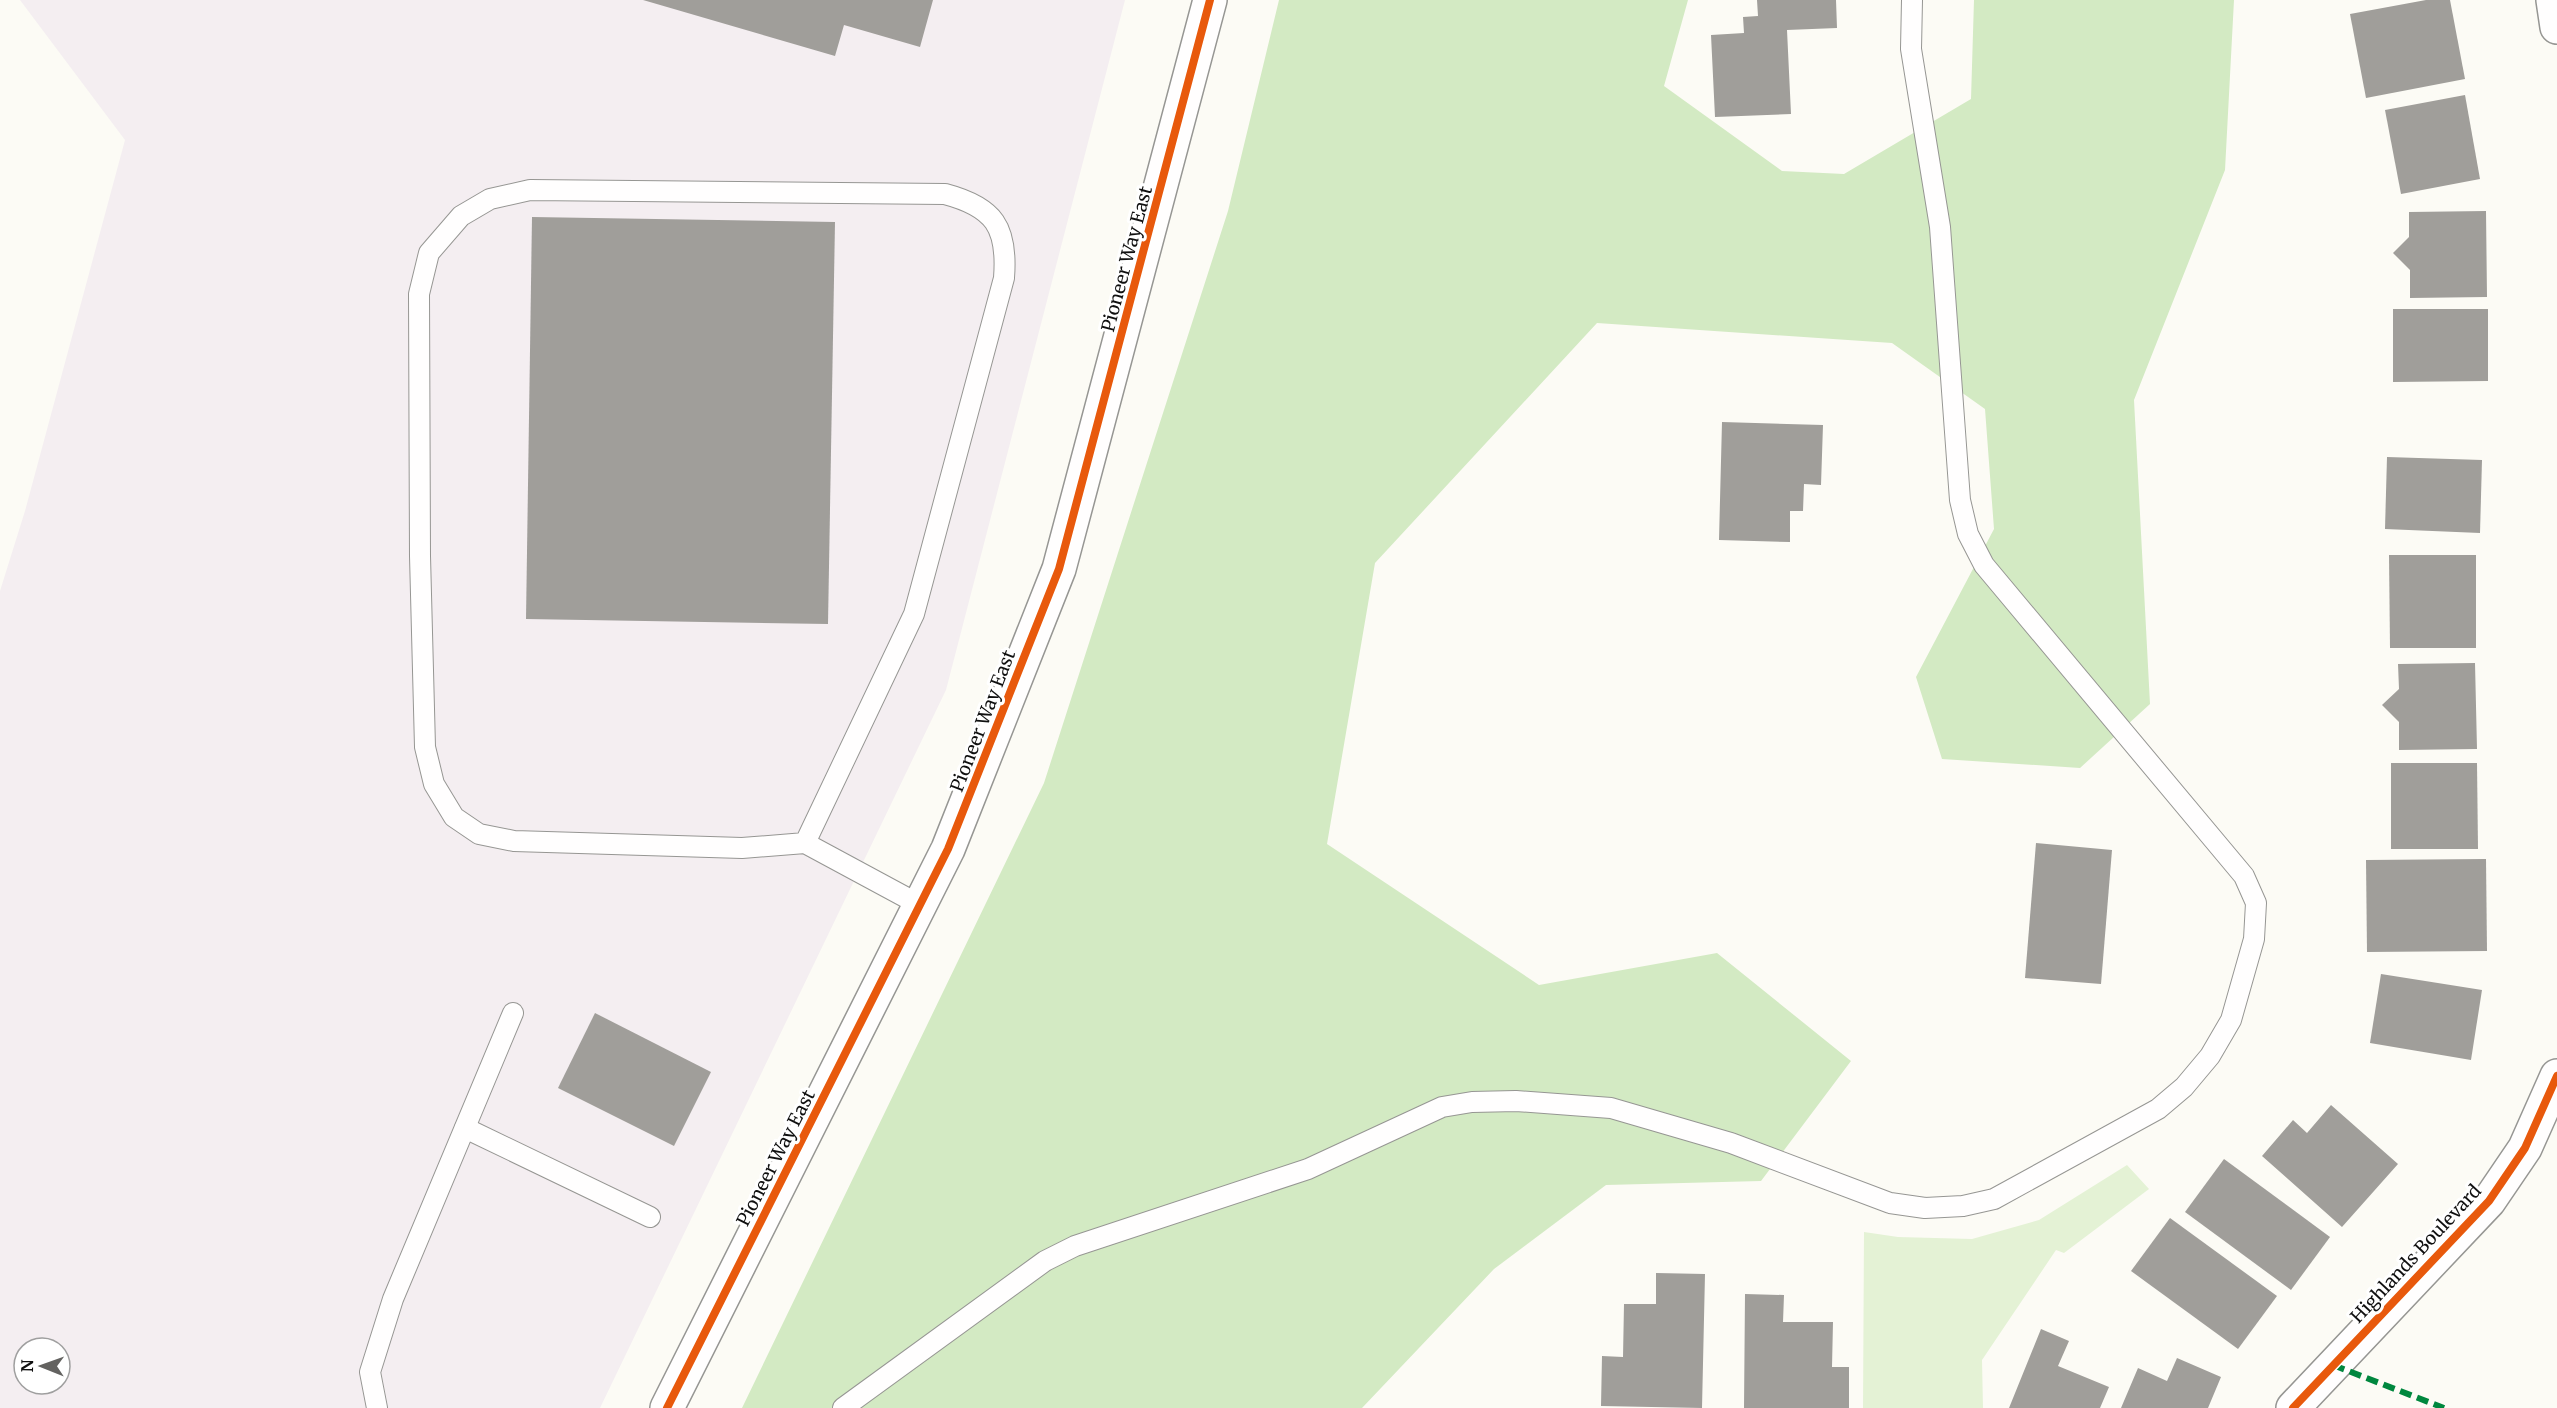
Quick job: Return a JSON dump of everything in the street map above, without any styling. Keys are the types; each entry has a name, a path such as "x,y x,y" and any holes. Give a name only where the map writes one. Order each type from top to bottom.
{"street":[{"name":"Pioneer Way East","path":"667,1408 948,849 1059,569 1210,0"},
{"path":"2553,0 2557,27"},
{"name":"Highlands Boulevard","path":"2293,1408 2489,1201 2525,1148 2557,1076"}],"lane":[{"path":"843,1408 1045,1261 1075,1246 1308,1168 1442,1107 1472,1102 1516,1101 1611,1108 1731,1143 1890,1203 1925,1208 1963,1206 1994,1199 2158,1109 2184,1088 2210,1056 2231,1020 2254,939 2256,903 2244,876 1984,565 1968,534 1960,501 1940,226 1911,49 1912,0"},
{"path":"805,843 914,614 1004,278 1006,255 1002,231 987,212 970,201 945,194 530,190 490,199 461,216 429,253 419,294 420,556 425,747 434,784 454,817 479,834 514,841 742,848 805,843 920,905"},
{"path":"377,1408 370,1372 393,1299 513,1013"},
{"path":"465,1128 650,1217"}],"shaded area":[{"path":"20,0 1125,0 946,690 600,1408 0,1408 0,591 25,511 125,140"}],"green space":[{"path":"1279,0 1688,0 1664,86 1782,171 1844,174 1971,99 1974,0 2234,0 2225,170 2134,400 2150,704 2080,768 1942,759 1916,677 1994,529 1985,409 1892,343 1597,323 1375,563 1327,844 1539,985 1717,953 1851,1061 1761,1181 1606,1185 1494,1269 1362,1408 742,1408 1044,783 1228,211"},
{"path":"2127,1165 2149,1189 2064,1253 2056,1250 1982,1360 1983,1408 1863,1408 1864,1232 1898,1237 1972,1239 2039,1220"}],"building":[{"path":"643,0 933,0 920,47 844,25 835,56"},
{"path":"1757,0 1836,0 1837,28 1787,30 1791,114 1715,117 1711,35 1744,33 1743,17 1758,16"},
{"path":"2426,0 2450,0 2465,79 2366,98 2350,14"},
{"path":"2465,95 2480,179 2401,194 2385,110"},
{"path":"2486,211 2487,297 2410,298 2410,270 2393,253 2409,237 2409,212"},
{"path":"532,217 835,222 828,624 526,619"},
{"path":"2393,309 2488,309 2488,381 2393,382"},
{"path":"1722,422 1823,425 1821,485 1804,484 1803,511 1790,511 1790,542 1719,540"},
{"path":"2387,457 2482,460 2480,533 2385,529"},
{"path":"2389,555 2476,555 2476,648 2390,648"},
{"path":"2475,663 2477,749 2399,750 2399,722 2382,705 2399,689 2398,664"},
{"path":"2391,763 2477,763 2478,849 2391,849"},
{"path":"2036,843 2112,850 2101,984 2025,978"},
{"path":"2486,859 2487,951 2367,952 2366,860"},
{"path":"2381,974 2482,990 2471,1060 2370,1043"},
{"path":"595,1013 711,1072 674,1146 558,1088"},
{"path":"2331,1105 2398,1164 2342,1227 2262,1156 2293,1120 2307,1133"},
{"path":"2224,1159 2330,1237 2291,1290 2185,1212"},
{"path":"2170,1218 2277,1296 2238,1349 2131,1271"},
{"path":"1656,1273 1705,1274 1702,1408 1601,1406 1602,1356 1623,1357 1624,1304 1656,1304"},
{"path":"1745,1294 1784,1295 1783,1322 1833,1322 1832,1367 1849,1367 1849,1408 1744,1408"},
{"path":"2041,1329 2069,1341 2058,1366 2109,1387 2100,1408 2009,1408"},
{"path":"2177,1358 2221,1377 2208,1408 2121,1408 2138,1368 2167,1381"}],"marked path":[{"path":"2333,1365 2444,1408"}],"cycle path":[{"path":"667,1408 948,849 1059,569 1210,0"},
{"path":"2293,1408 2489,1201 2525,1148 2557,1076"}]}
